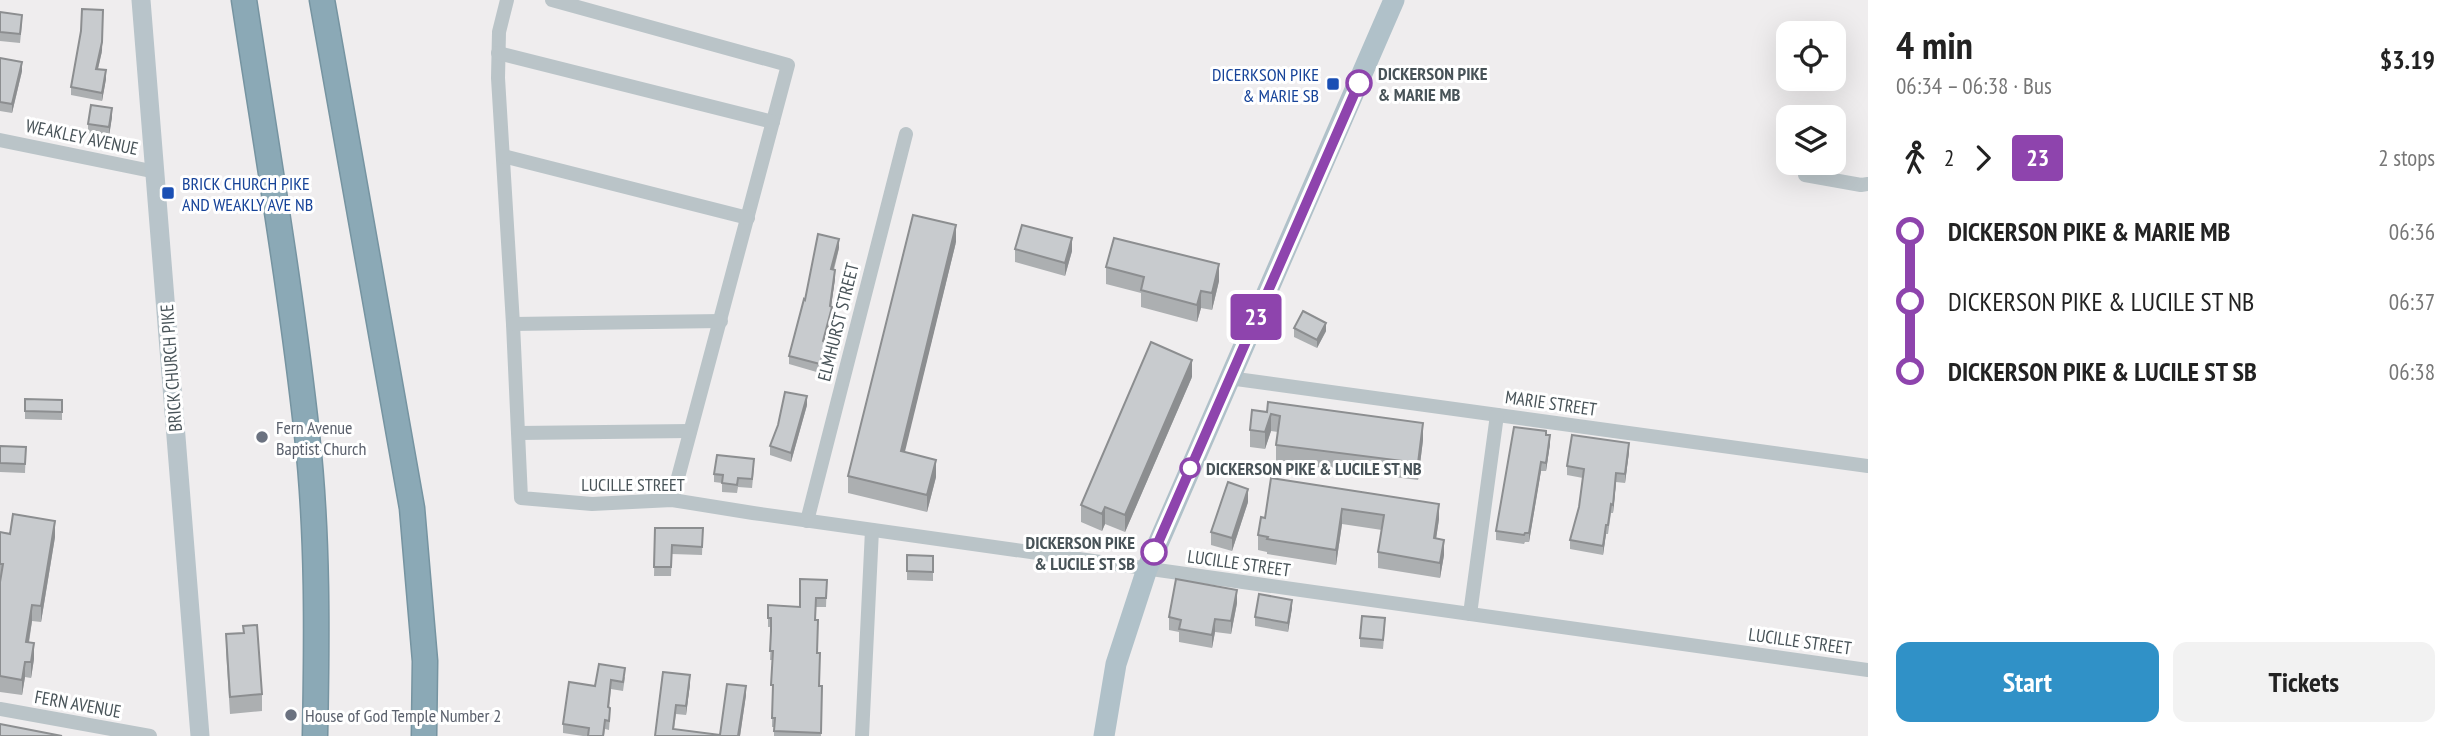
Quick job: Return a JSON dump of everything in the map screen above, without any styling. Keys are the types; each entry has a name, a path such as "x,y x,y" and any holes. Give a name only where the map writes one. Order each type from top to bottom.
{"highway":[{"path":"244,0 307,437 315,561 315,736"},
{"path":"323,0 412,508 425,661 424,736"}],"main road":[{"path":"1104,736 1116,664 1147,569 1394,0"}],"street":[{"name":"BRICK CHURCH PIKE","path":"141,0 200,736"},
{"path":"507,0 499,32 498,53 519,433 690,431"},
{"path":"562,1 788,65 673,500"},
{"path":"498,53 773,122"},
{"name":"ELMHURST STREET","path":"807,521 906,134"},
{"name":"WEAKLEY AVENUE","path":"0,140 156,172"},
{"path":"503,156 748,218"},
{"path":"1805,175 1868,184"},
{"path":"513,324 721,321"},
{"name":"MARIE STREET","path":"1229,379 1868,466"},
{"path":"1470,614 1497,415"},
{"name":"LUCILLE STREET","path":"519,433 521,498 592,504 673,500 1868,670"},
{"path":"862,736 872,530"},
{"name":"FERN AVENUE","path":"0,709 150,736"}],"building":[{"path":"82,9 103,10 102,42 96,69 106,70 102,93 71,87"},
{"path":"0,12 22,15 20,34 0,32"},
{"path":"0,58 22,62 12,104 0,102"},
{"path":"91,105 112,108 109,127 88,124"},
{"path":"913,215 956,225 901,451 936,460 927,495 848,476"},
{"path":"1022,225 1072,238 1065,263 1015,249"},
{"path":"818,234 839,239 831,269 835,270 832,307 820,364 789,356 805,300"},
{"path":"1114,238 1219,264 1212,293 1201,291 1197,305 1141,290 1144,277 1106,267"},
{"path":"1303,311 1326,323 1317,340 1294,328"},
{"path":"1151,342 1192,360 1125,515 1105,507 1102,514 1081,505"},
{"path":"785,392 807,396 791,453 770,446"},
{"path":"25,399 62,400 62,412 25,411"},
{"path":"1268,402 1423,423 1418,463 1276,445 1280,416 1271,414 1265,432 1250,430 1252,410 1267,412"},
{"path":"1514,427 1546,431 1546,435 1550,435 1546,463 1541,462 1529,533 1524,535 1496,531"},
{"path":"1572,435 1629,443 1625,474 1616,473 1613,505 1611,504 1603,546 1570,540 1579,507 1584,469 1567,466"},
{"path":"0,446 26,447 25,464 0,463"},
{"path":"717,455 754,459 752,479 738,478 737,485 722,483 723,475 714,474"},
{"path":"1271,478 1439,504 1434,538 1444,540 1440,563 1378,552 1384,515 1342,509 1336,550 1267,539 1268,537 1258,535 1261,517 1265,518"},
{"path":"1228,482 1248,489 1232,538 1211,532"},
{"path":"13,514 55,521 41,606 32,605 26,642 34,643 31,662 25,662 22,680 0,676 0,582 3,564 0,564 0,532 10,534"},
{"path":"655,528 703,528 702,547 672,545 671,567 654,567"},
{"path":"907,555 933,556 933,572 907,571"},
{"path":"800,579 827,580 826,598 816,598 815,620 818,620 817,653 820,653 819,686 822,686 821,733 774,731 775,718 772,718 773,651 770,651 771,618 768,618 768,605 800,607"},
{"path":"1176,579 1237,590 1231,621 1215,619 1212,635 1179,629 1181,620 1169,617"},
{"path":"1259,594 1292,600 1288,623 1255,617"},
{"path":"1362,616 1385,618 1383,640 1360,638"},
{"path":"257,625 262,694 230,697 226,634 244,633 243,626"},
{"path":"599,664 625,668 623,682 611,680 609,721 605,720 603,736 588,736 589,728 563,724 569,682 595,686"},
{"path":"663,672 690,675 686,706 676,705 673,729 720,735 727,684 746,686 738,736 655,736"},
{"path":"0,724 62,736 0,736"}],"bus line":[{"name":"23","path":"1154,552 1359,83"}],"place":[{"name":"DICKERSON PIKE & MARIE MB","path":"1359,83"},
{"name":"DICERKSON PIKE & MARIE SB","path":"1333,84"},
{"name":"BRICK CHURCH PIKE AND WEAKLY AVE NB","path":"168,193"},
{"name":"Fern Avenue Baptist Church","path":"262,437"},
{"name":"DICKERSON PIKE & LUCILE ST NB","path":"1190,468"},
{"name":"DICKERSON PIKE & LUCILE ST SB","path":"1154,552"},
{"name":"House of God Temple Number 2","path":"291,715"}]}
